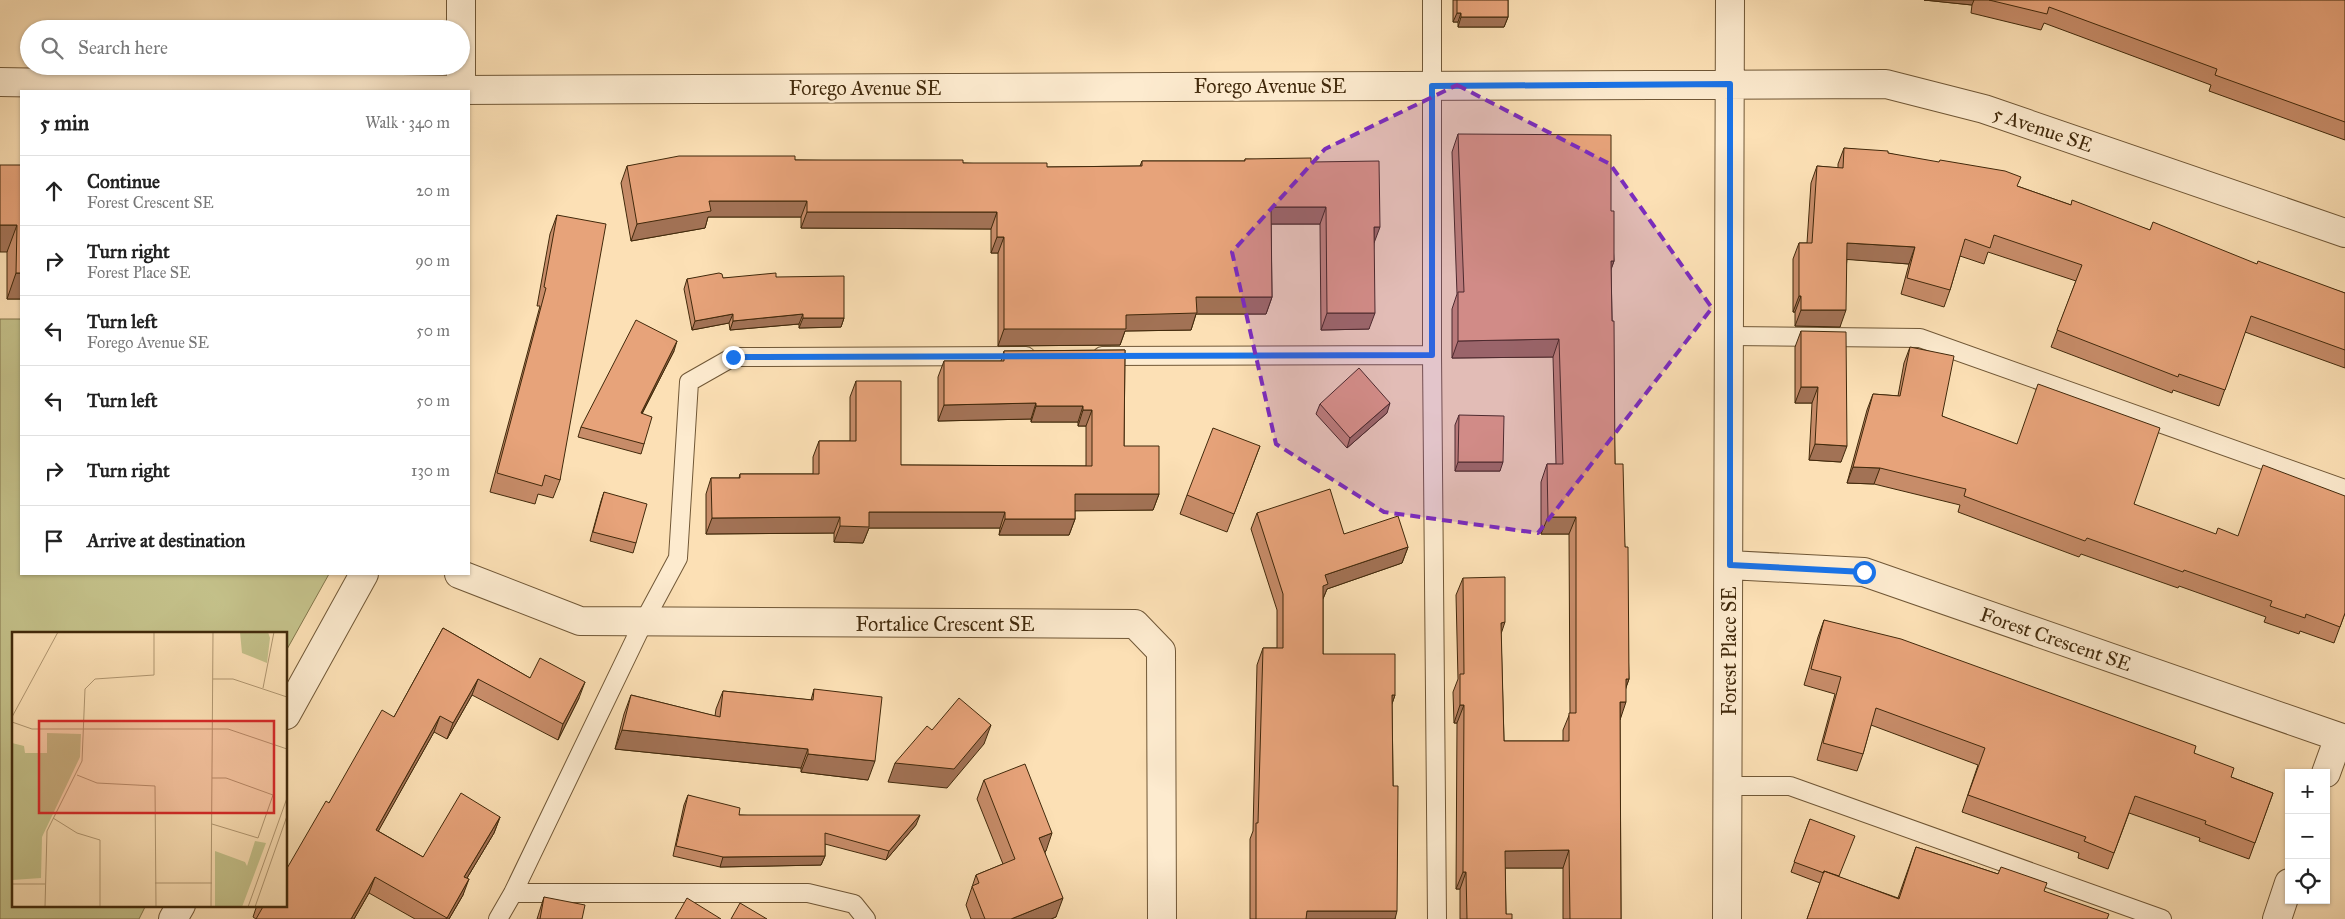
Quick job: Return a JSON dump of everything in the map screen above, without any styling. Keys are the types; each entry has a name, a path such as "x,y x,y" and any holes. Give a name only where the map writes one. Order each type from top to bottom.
{"street":[{"path":"461,0 461,20"},
{"name":"Forest Place SE","path":"1727,919 1731,336 1730,0"},
{"path":"461,75 461,90"},
{"name":"Forego Avenue SE","path":"0,82 410,90"},
{"name":"Forego Avenue SE","path":"470,91 1730,84"},
{"name":"5 Avenue SE","path":"1730,84 1886,84 1984,109 2345,233"},
{"name":"Forest Crescent SE","path":"1730,565 1864,572 2342,730 2327,769"},
{"path":"288,711 363,575"},
{"name":"Fortalice Crescent SE","path":"462,575 580,621 643,623 1135,624 1161,651 1162,919"},
{"path":"2277,919 2285,895"},
{"path":"173,919 180,906"}],"lane":[{"path":"1432,0 1432,355 1437,919"},
{"path":"1731,336 1920,338 2345,489"},
{"path":"1082,356 1432,355"},
{"path":"498,919 513,893 643,623 678,558 689,382 733,357 1042,356"},
{"path":"1728,786 1790,786 2162,919"},
{"path":"513,893 808,893 854,904 866,919"}],"highlighted area":[{"path":"1457,85 1610,164 1712,308 1538,533 1384,512 1276,444 1232,252 1325,149"}],"shaded area":[{"path":"0,319 20,319 20,575 328,575 288,647 288,632 12,632 12,906 146,906 139,919 0,919"}],"building":[{"path":"1457,0 1508,0 1508,17 1461,17 1461,13 1457,13"},
{"path":"1989,0 2345,0 2345,122 2215,75 2217,69 2049,7 2047,14"},
{"path":"1458,134 1611,135 1611,211 1614,211 1614,261 1611,261 1612,321 1614,321 1615,464 1623,464 1625,547 1628,547 1629,679 1626,679 1626,702 1620,702 1621,919 1570,919 1569,850 1505,851 1506,914 1512,914 1512,919 1467,919 1466,872 1463,872 1464,705 1460,705 1460,674 1464,674 1463,578 1505,577 1505,622 1501,623 1504,741 1569,741 1569,713 1576,713 1576,517 1548,517 1547,464 1563,464 1559,339 1458,341 1458,292 1464,292"},
{"path":"1844,148 1888,151 1888,153 1939,162 1940,160 2005,171 2021,177 2017,186 2071,205 2072,200 2150,230 2153,222 2257,264 2258,261 2345,293 2345,350 2251,316 2225,390 2179,374 2178,377 2057,330 2082,265 1994,235 1990,248 1965,239 1950,290 1907,278 1915,247 1847,243 1846,310 1801,310 1801,296 1799,296 1799,243 1812,243 1817,166 1843,168"},
{"path":"679,156 795,156 795,160 963,160 963,163 1047,163 1047,167 1142,166 1142,161 1245,161 1245,159 1311,158 1311,162 1379,161 1380,227 1374,227 1375,313 1327,313 1326,207 1271,207 1272,297 1196,297 1197,313 1126,315 1126,329 1004,329 1004,237 997,237 997,212 807,212 807,201 709,201 711,211 637,224 627,166"},
{"path":"0,165 20,165 20,273 16,273 17,225 0,225"},
{"path":"557,215 606,224 560,480 545,475 542,486 497,473 546,288 544,287"},
{"path":"776,273 776,277 844,276 844,318 803,318 803,314 733,321 733,314 695,321 687,279 722,274 723,278"},
{"path":"636,320 677,341 641,413 652,417 644,444 581,427"},
{"path":"1801,331 1846,332 1847,446 1815,444 1818,387 1801,387"},
{"path":"1910,347 1954,356 1942,416 2017,444 2038,384 2160,428 2134,504 2216,534 2218,528 2238,536 2263,465 2345,496 2345,613 2340,627 2306,614 2305,618 2270,606 2272,601 2184,570 2183,572 2087,538 2085,541 1964,496 1966,489 1880,468 1853,467 1873,394 1900,396"},
{"path":"1125,350 1124,446 1159,446 1159,494 1075,494 1075,519 1005,519 1005,512 869,512 869,527 840,526 840,517 712,518 711,478 740,478 740,474 819,474 819,441 856,441 856,381 901,381 901,465 1092,466 1092,410 1083,410 1083,406 1036,406 1036,403 944,405 944,361 1004,361 1004,351"},
{"path":"1359,368 1390,403 1350,438 1320,404"},
{"path":"1459,415 1504,416 1503,462 1458,462"},
{"path":"1213,428 1260,446 1234,514 1187,495"},
{"path":"1330,489 1344,534 1398,516 1408,547 1325,575 1328,584 1323,586 1323,654 1395,654 1395,695 1392,695 1393,786 1398,786 1397,911 1307,911 1306,919 1256,919 1256,823 1258,823 1263,648 1283,648 1283,594 1257,513"},
{"path":"604,492 647,504 636,543 593,532"},
{"path":"1824,620 1901,639 2196,746 2194,753 2234,768 2231,777 2273,793 2255,843 2205,824 2206,821 2135,796 2114,853 2084,841 2086,837 1968,795 1985,748 1876,708 1863,754 1823,743 1841,677 1811,669"},
{"path":"443,628 530,678 540,658 585,682 563,724 478,679 453,723 440,716 376,830 423,857 461,793 500,817 464,877 469,879 447,918 375,877 351,919 256,919 263,906 288,906 288,867 326,801 329,803 382,710 394,717"},
{"path":"814,689 882,697 875,761 808,754 808,749 622,730 631,695 720,717 723,691 813,700"},
{"path":"959,698 991,725 954,769 895,763 927,726 932,730"},
{"path":"1025,764 1052,833 1039,838 1063,898 1011,919 985,919 972,886 979,883 976,875 1015,859 984,780"},
{"path":"688,795 740,808 739,815 920,815 889,851 825,833 825,856 723,857 676,846"},
{"path":"1810,819 1855,836 1839,876 1824,871 1824,873 1794,862"},
{"path":"1916,847 1998,874 2001,867 2047,883 2044,891 2109,914 2107,919 1807,919 1824,871 1899,899"},
{"path":"544,897 585,905 582,919 540,919"},
{"path":"687,898 721,919 675,919"},
{"path":"740,903 767,919 731,919"}],"route":[{"path":"733,357 1432,355 1432,86 1730,84 1730,565 1864,572"}]}
